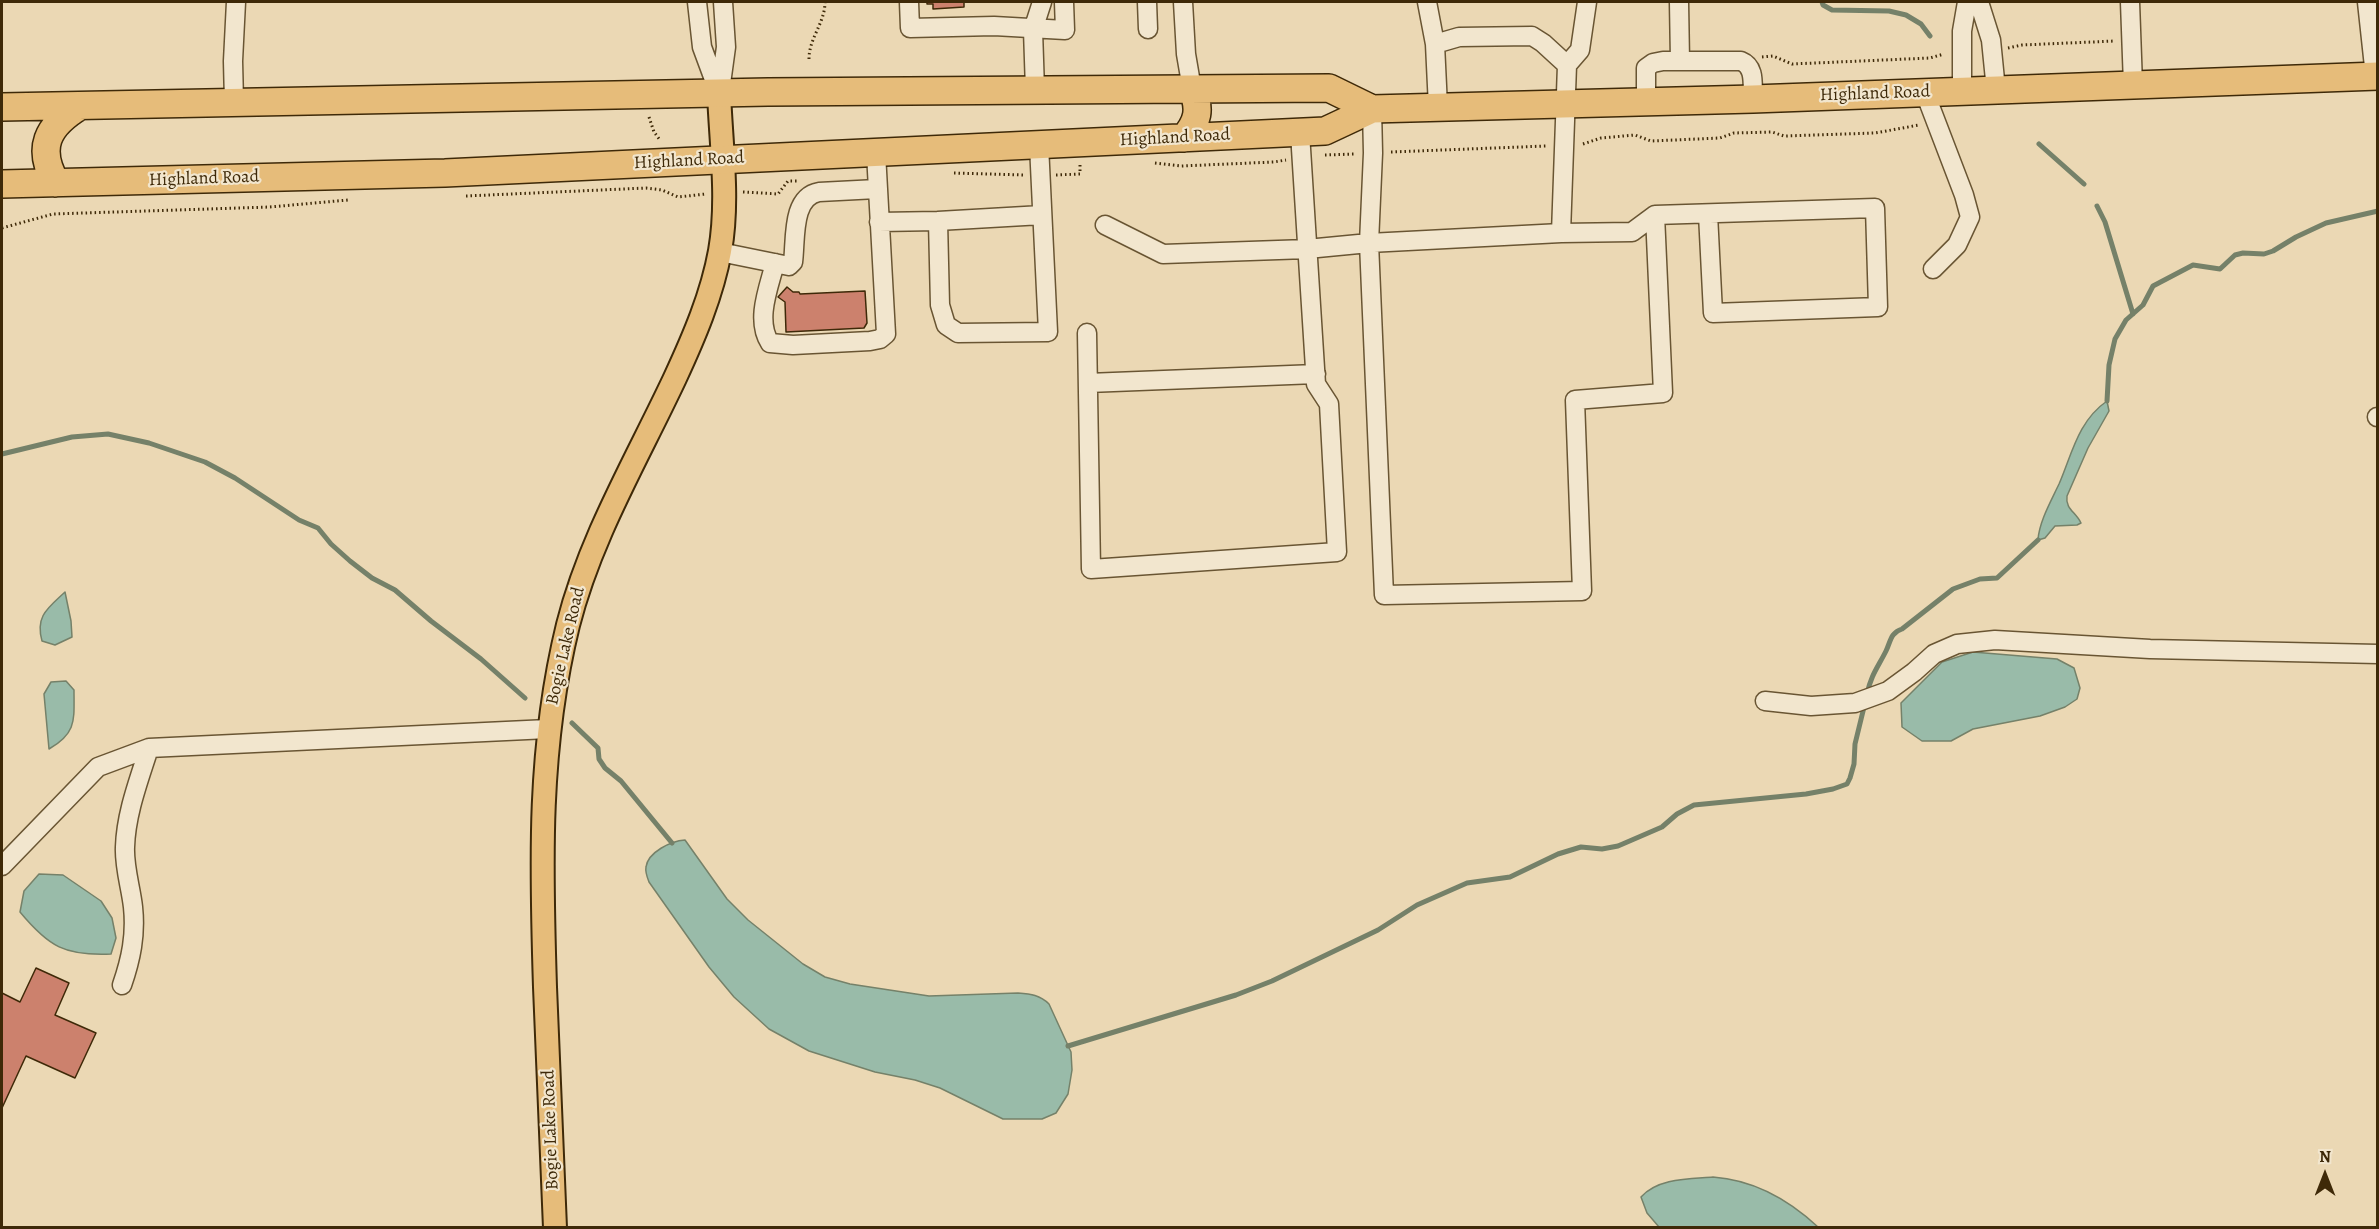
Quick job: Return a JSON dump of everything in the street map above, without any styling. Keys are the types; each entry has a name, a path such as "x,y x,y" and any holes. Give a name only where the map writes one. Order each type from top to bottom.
{"highway":[{"name":"Highland Road","path":"2,184 445,173 1184,138 1301,144 1372,109 1753,99 2376,76"},
{"name":"Highland Road","path":"2,107 719,93 1329,88 1372,109"},
{"path":"1184,138 1192,128 1199,110 1192,89"},
{"path":"56,183 45,156 48,136 63,116 80,106"}],"main road":[{"name":"Bogie Lake Road","path":"555,1227 542,863 543,797 548,729 560,662 585,571 604,523 650,431 690,343 706,303 720,252 724,215 719,93"}],"street":[{"path":"234,102 233,61 236,2"},
{"name":"Bogie Lake Road","path":"697,2 702,47 719,93"},
{"name":"Bogie Lake Road","path":"719,93 726,47 723,2"},
{"path":"909,2 910,28 994,26 1065,30 1064,2"},
{"path":"1035,90 1033,30 1042,2"},
{"path":"1146,2 1148,29"},
{"path":"1183,2 1186,54 1192,89"},
{"path":"1427,2 1434,44 1438,107"},
{"path":"1561,233 1566,145 1567,65 1580,50 1587,2"},
{"path":"1679,2 1680,62"},
{"path":"1962,91 1962,31 1967,2"},
{"path":"1979,2 1992,50 1996,90"},
{"path":"2130,2 2133,85"},
{"path":"2367,2 2376,76"},
{"path":"1434,44 1459,37 1532,36 1567,65"},
{"path":"1646,102 1646,68 1653,63 1680,62 1741,61 1748,64 1752,69 1753,99"},
{"path":"1925,93 1964,195 1970,218 1957,245 1933,269"},
{"path":"1372,109 1373,153 1369,243 1384,595 1582,591 1575,400 1663,393 1655,215"},
{"path":"1087,333 1091,569 1338,552 1329,404 1316,384 1301,144"},
{"path":"938,220 940,305 946,325 958,333 1048,332 1039,145"},
{"path":"775,263 764,311 763,327 770,343 794,345 880,339 886,334 876,153"},
{"path":"720,252 789,266 793,261 798,218 806,197 819,192 877,189"},
{"path":"1105,225 1163,254 1307,249 1369,243 1561,233 1632,232 1655,215 1875,208 1878,307 1713,313 1708,214"},
{"path":"879,222 1042,215"},
{"path":"1088,383 1316,374"},
{"path":"1765,701 1811,706 1855,703 1888,691 1934,654 1958,644 1995,640 2162,650 2378,654"},
{"path":"2,866 98,767 149,748 548,729"},
{"path":"122,985 131,959 134,933 125,850 127,825 149,748"}],"path":[{"path":"809,59 809,46 824,16 825,2"},
{"path":"1992,50 2022,45 2131,39"},
{"path":"1748,64 1763,56 1773,56 1792,64 1930,58 1962,52"},
{"path":"649,114 651,127 663,144"},
{"path":"1150,163 1181,166 1274,162 1301,144 1373,153 1587,144 1601,138 1635,135 1651,141 1720,138 1734,132 1772,132 1784,136 1875,133 1936,123"},
{"path":"949,172 971,175 1080,174 1081,161"},
{"path":"755,192 778,194 788,181 809,180"},
{"path":"462,196 646,188 662,190 678,196 682,194"},
{"path":"2,228 53,214 270,207 358,199"}],"shaded area":[{"path":"2107,401 2109,411 2088,448 2067,496 2069,507 2081,523 2055,526 2045,538 2038,540 2043,519 2082,428 2097,409"},
{"path":"65,592 72,637 55,645 42,641 40,625 44,613"},
{"path":"1973,652 2057,659 2074,668 2080,688 2077,699 2065,707 2040,716 1973,729 1951,741 1922,741 1902,727 1901,703 1942,662"},
{"path":"66,681 74,690 72,725 65,737 49,749 44,694 51,682"},
{"path":"685,840 727,899 748,920 803,964 825,977 850,984 929,996 1018,993 1046,1001 1071,1052 1072,1070 1068,1094 1056,1113 1042,1119 1003,1119 940,1088 875,1072 809,1051 769,1029 734,997 709,967 649,882 646,869 651,857 667,845"},
{"path":"39,874 63,875 101,901 112,918 116,938 111,954 81,953 59,947 30,924 20,912 24,891"},
{"path":"1713,1177 1743,1182 1770,1193 1795,1208 1818,1227 1659,1227 1647,1213 1641,1197 1656,1186 1684,1179"}],"building":[{"path":"927,2 964,2 964,7 933,9 933,4 927,4"},
{"path":"787,287 800,294 865,291 867,323 864,328 786,332 785,302 778,297"},
{"path":"36,968 69,983 55,1015 96,1033 75,1078 26,1056 2,1108 2,993 20,1002"}],"waterway":[{"path":"1822,2 1832,10 1889,11 1906,15 1921,24 1930,36"},
{"path":"2039,144 2084,184"},
{"path":"2097,206 2105,222 2133,314"},
{"path":"2107,401 2109,365 2115,339 2126,320 2143,305 2153,286 2193,265 2220,269 2235,255 2264,254 2326,223 2378,211"},
{"path":"2,454 72,437 108,434 149,443 205,462 235,478 299,520 318,528 331,544 350,561 372,578 395,590 481,659 525,698"},
{"path":"1867,694 1873,676 1895,633 1953,589 1980,579 1997,578 2038,540"},
{"path":"1068,1046 1236,995 1272,981 1378,930 1417,905 1467,883 1510,877 1558,854 1581,847 1602,849 1618,846 1662,827 1677,814 1694,805 1806,794 1847,784 1854,764 1855,744 1865,703"},
{"path":"572,723 598,748 599,759 605,768 621,781 672,843"}]}
